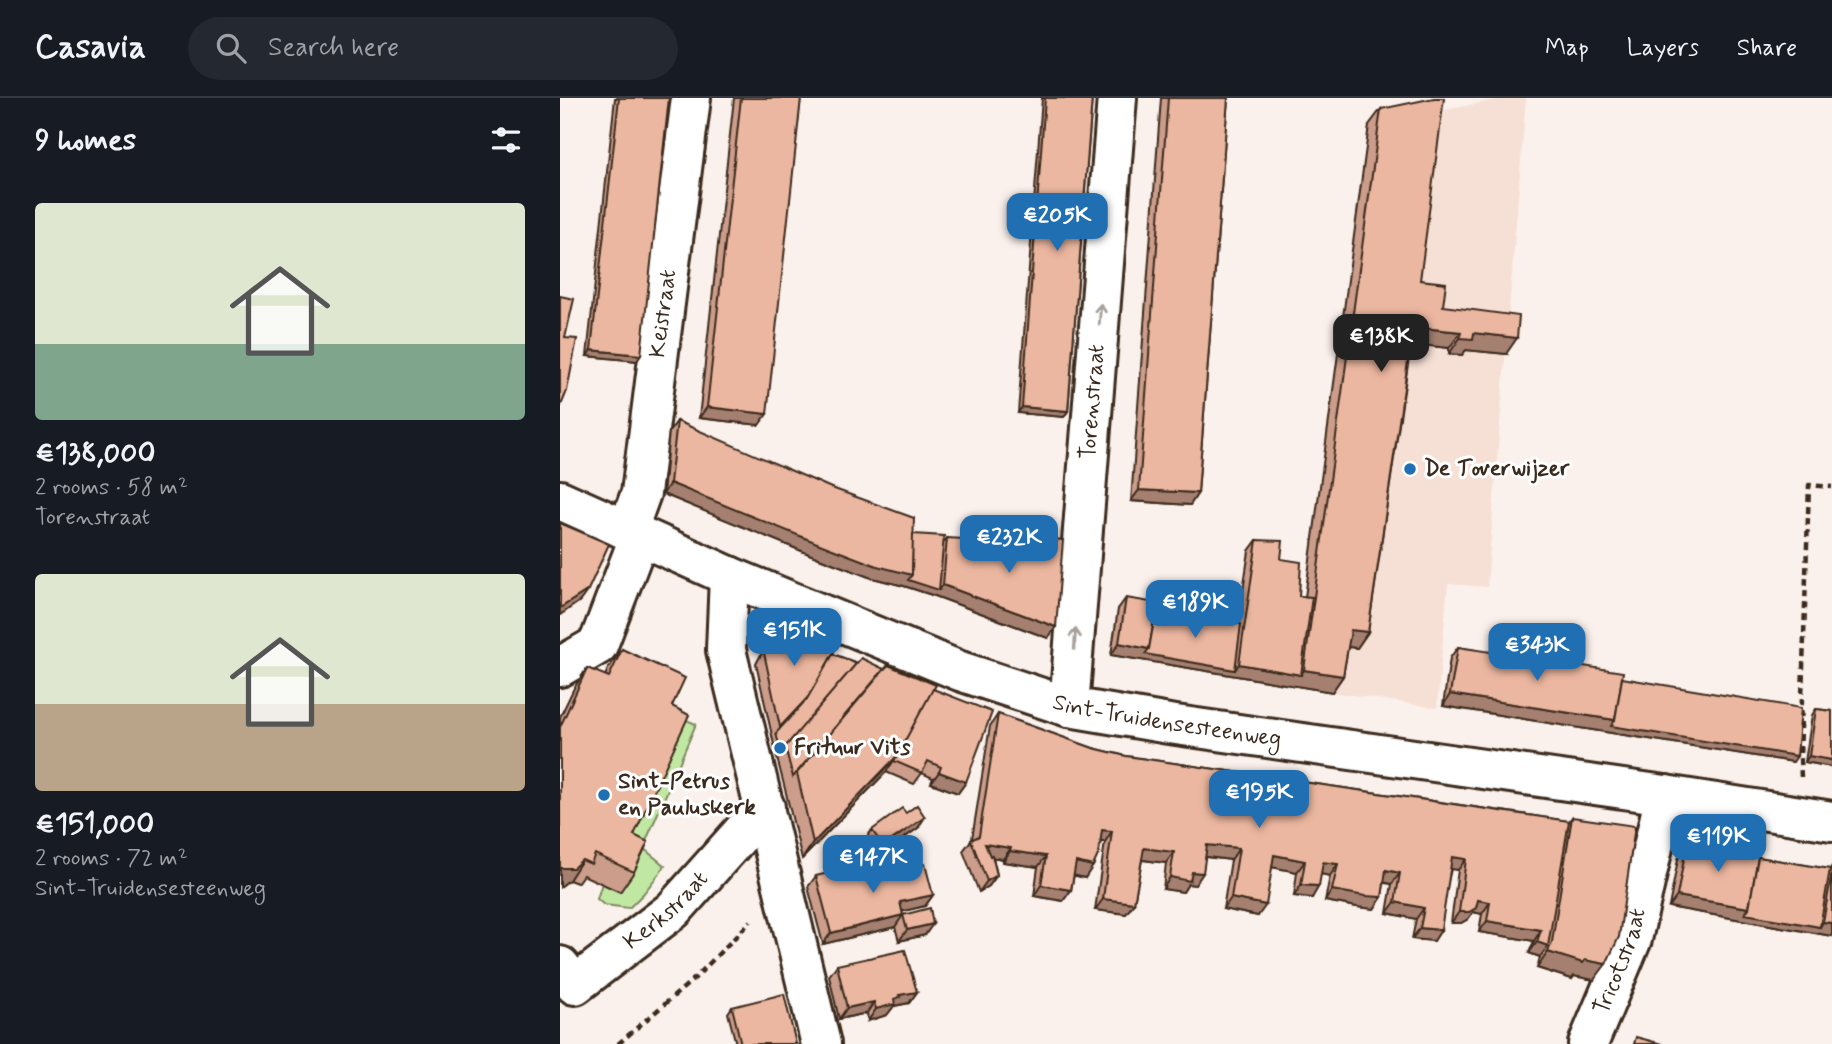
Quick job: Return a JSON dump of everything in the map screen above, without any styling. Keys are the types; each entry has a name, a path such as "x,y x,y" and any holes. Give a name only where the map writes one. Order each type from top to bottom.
{"street":[{"name":"Keistraat","path":"634,532 691,98"},
{"name":"Torenstraat","path":"1069,707 1116,98"},
{"name":"Sint-Truidensesteenweg","path":"560,500 729,576 960,671 1069,707 1832,821"},
{"path":"560,667 598,645 634,532"},
{"path":"729,576 726,650 821,1044"},
{"name":"Tricotstraat","path":"1588,1044 1632,939 1665,795"},
{"name":"Kerkstraat","path":"560,966 575,985 673,911 765,807"}],"path":[{"path":"1788,779 1801,781 1810,485 1832,487"},
{"path":"618,1044 695,978 760,911 785,892"}],"shaded area":[{"name":"De Toverwijzer","path":"1505,98 1526,98 1487,587 1448,584 1437,708 1293,686 1369,125"}],"green space":[{"path":"665,711 696,724 643,848 665,866 629,908 604,905 597,899 602,883 620,855"}],"building":[{"path":"619,98 669,98 641,355 591,350"},
{"path":"741,98 801,98 767,414 707,407"},
{"path":"1045,98 1092,98 1068,411 1022,407"},
{"path":"1168,98 1228,98 1198,493 1139,490"},
{"path":"1444,98 1420,280 1446,283 1443,306 1519,316 1517,338 1474,333 1473,339 1460,338 1461,332 1413,327 1368,632 1351,630 1343,676 1304,670 1381,109"},
{"path":"560,296 574,299 565,338 577,339 567,391 560,408"},
{"path":"677,421 829,487 914,518 912,575 877,566 670,483"},
{"path":"560,523 609,544 588,590 560,608"},
{"path":"913,534 944,536 939,590 908,580 912,575"},
{"path":"1018,536 1063,540 1056,627 943,585 947,538 983,540 983,549 1017,553"},
{"path":"1257,540 1283,541 1281,559 1301,562 1299,596 1312,597 1301,675 1239,664"},
{"path":"1126,598 1157,603 1149,649 1119,643"},
{"path":"1156,609 1241,624 1235,670 1145,654 1149,649"},
{"path":"779,622 836,648 811,694 780,727 764,653"},
{"path":"1458,647 1623,672 1615,720 1450,694"},
{"name":"Sint-Petrus en Pauluskerk","path":"622,649 685,678 672,706 689,715 634,835 648,842 634,872 595,854 591,864 582,860 573,868 560,868 560,727 587,668 609,677"},
{"path":"833,654 857,663 781,753 776,733 807,699"},
{"path":"861,658 884,669 793,777 785,747"},
{"path":"888,665 936,685 897,756 813,843 797,773"},
{"path":"1622,678 1801,708 1797,756 1611,726 1615,720"},
{"path":"933,689 992,712 966,782 939,772 941,767 928,761 922,773 894,761"},
{"path":"1816,709 1832,711 1832,760 1809,756"},
{"path":"998,714 1093,748 1126,756 1569,821 1548,946 1537,942 1541,930 1487,921 1490,902 1478,900 1476,908 1469,912 1459,912 1466,859 1452,857 1441,930 1420,928 1424,908 1395,902 1400,873 1386,870 1382,897 1365,896 1332,890 1338,864 1323,862 1319,886 1301,885 1305,861 1274,855 1266,905 1231,898 1239,848 1207,845 1203,873 1192,872 1190,881 1170,877 1174,852 1144,848 1134,903 1103,899 1112,831 1102,830 1099,853 1093,866 1076,862 1071,890 1041,885 1046,856 985,844 990,856 992,855 997,875 987,881 971,840 979,836"},
{"path":"917,805 925,817 883,846 872,830 902,808 906,813"},
{"path":"1572,817 1635,826 1619,937 1606,964 1585,960 1583,963 1548,952 1552,942"},
{"path":"1697,841 1759,851 1749,908 1677,896 1686,848"},
{"path":"1758,857 1830,869 1820,927 1745,914 1749,908"},
{"path":"889,858 894,873 925,864 933,895 900,902 903,915 831,933 816,876"},
{"path":"1832,873 1832,923 1823,922"},
{"path":"930,908 933,924 907,930 903,915"},
{"path":"905,950 917,992 899,995 900,997 894,999 895,1004 876,1009 874,1002 847,1008 837,965"},
{"path":"784,994 796,1044 741,1044 732,1007"},
{"path":"1636,1037 1662,1044 1634,1044"}],"place":[{"name":"De Toverwijzer","path":"1410,469"},
{"name":"Frituur Vits","path":"780,748"},
{"name":"Sint-Petrus en Pauluskerk","path":"604,795"}]}
